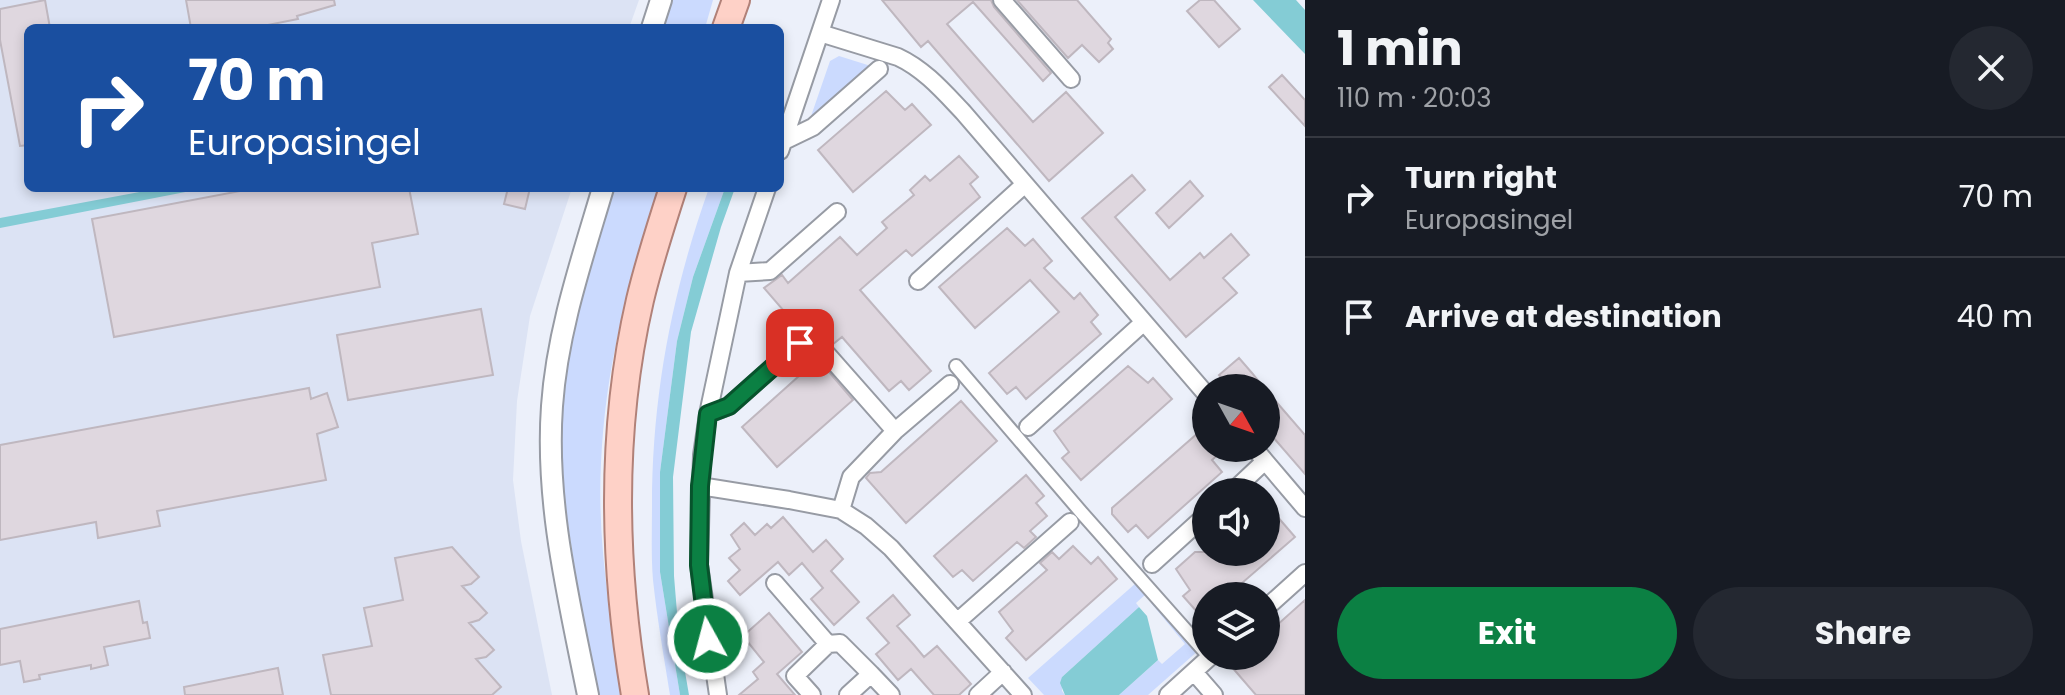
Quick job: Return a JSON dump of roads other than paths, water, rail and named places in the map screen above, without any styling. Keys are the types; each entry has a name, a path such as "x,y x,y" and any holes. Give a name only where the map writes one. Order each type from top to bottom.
{"main road":[{"path":"727,24 736,0"},
{"path":"635,695 624,632 617,546 619,446 625,387 640,301 672,192"}],"street":[{"path":"653,24 661,0"},
{"path":"784,140 831,0"},
{"path":"1002,0 1071,79"},
{"path":"820,33 898,57 933,80 1192,378"},
{"path":"784,145 813,127 879,69"},
{"path":"918,281 1025,184"},
{"path":"588,695 556,525 551,467 552,406 560,347 602,192"},
{"path":"718,695 699,565 700,486 708,414 738,273 766,192"},
{"path":"738,273 770,271 837,212"},
{"path":"1028,427 1144,322"},
{"path":"708,414 729,406 800,343"},
{"path":"827,354 895,431"},
{"path":"956,366 1192,637"},
{"path":"841,510 851,477 895,431 950,384"},
{"path":"1247,478 1264,462"},
{"path":"1266,462 1305,508"},
{"path":"700,486 841,510 866,526 891,548 1023,695"},
{"path":"958,621 1070,522"},
{"path":"1152,564 1192,528"},
{"path":"1280,595 1305,573"},
{"path":"775,583 828,644"},
{"path":"812,695 795,676 828,644 840,643 891,695"},
{"path":"978,695 1003,672"},
{"path":"1168,695 1194,672 1214,695"},
{"path":"848,695 871,674"}]}
